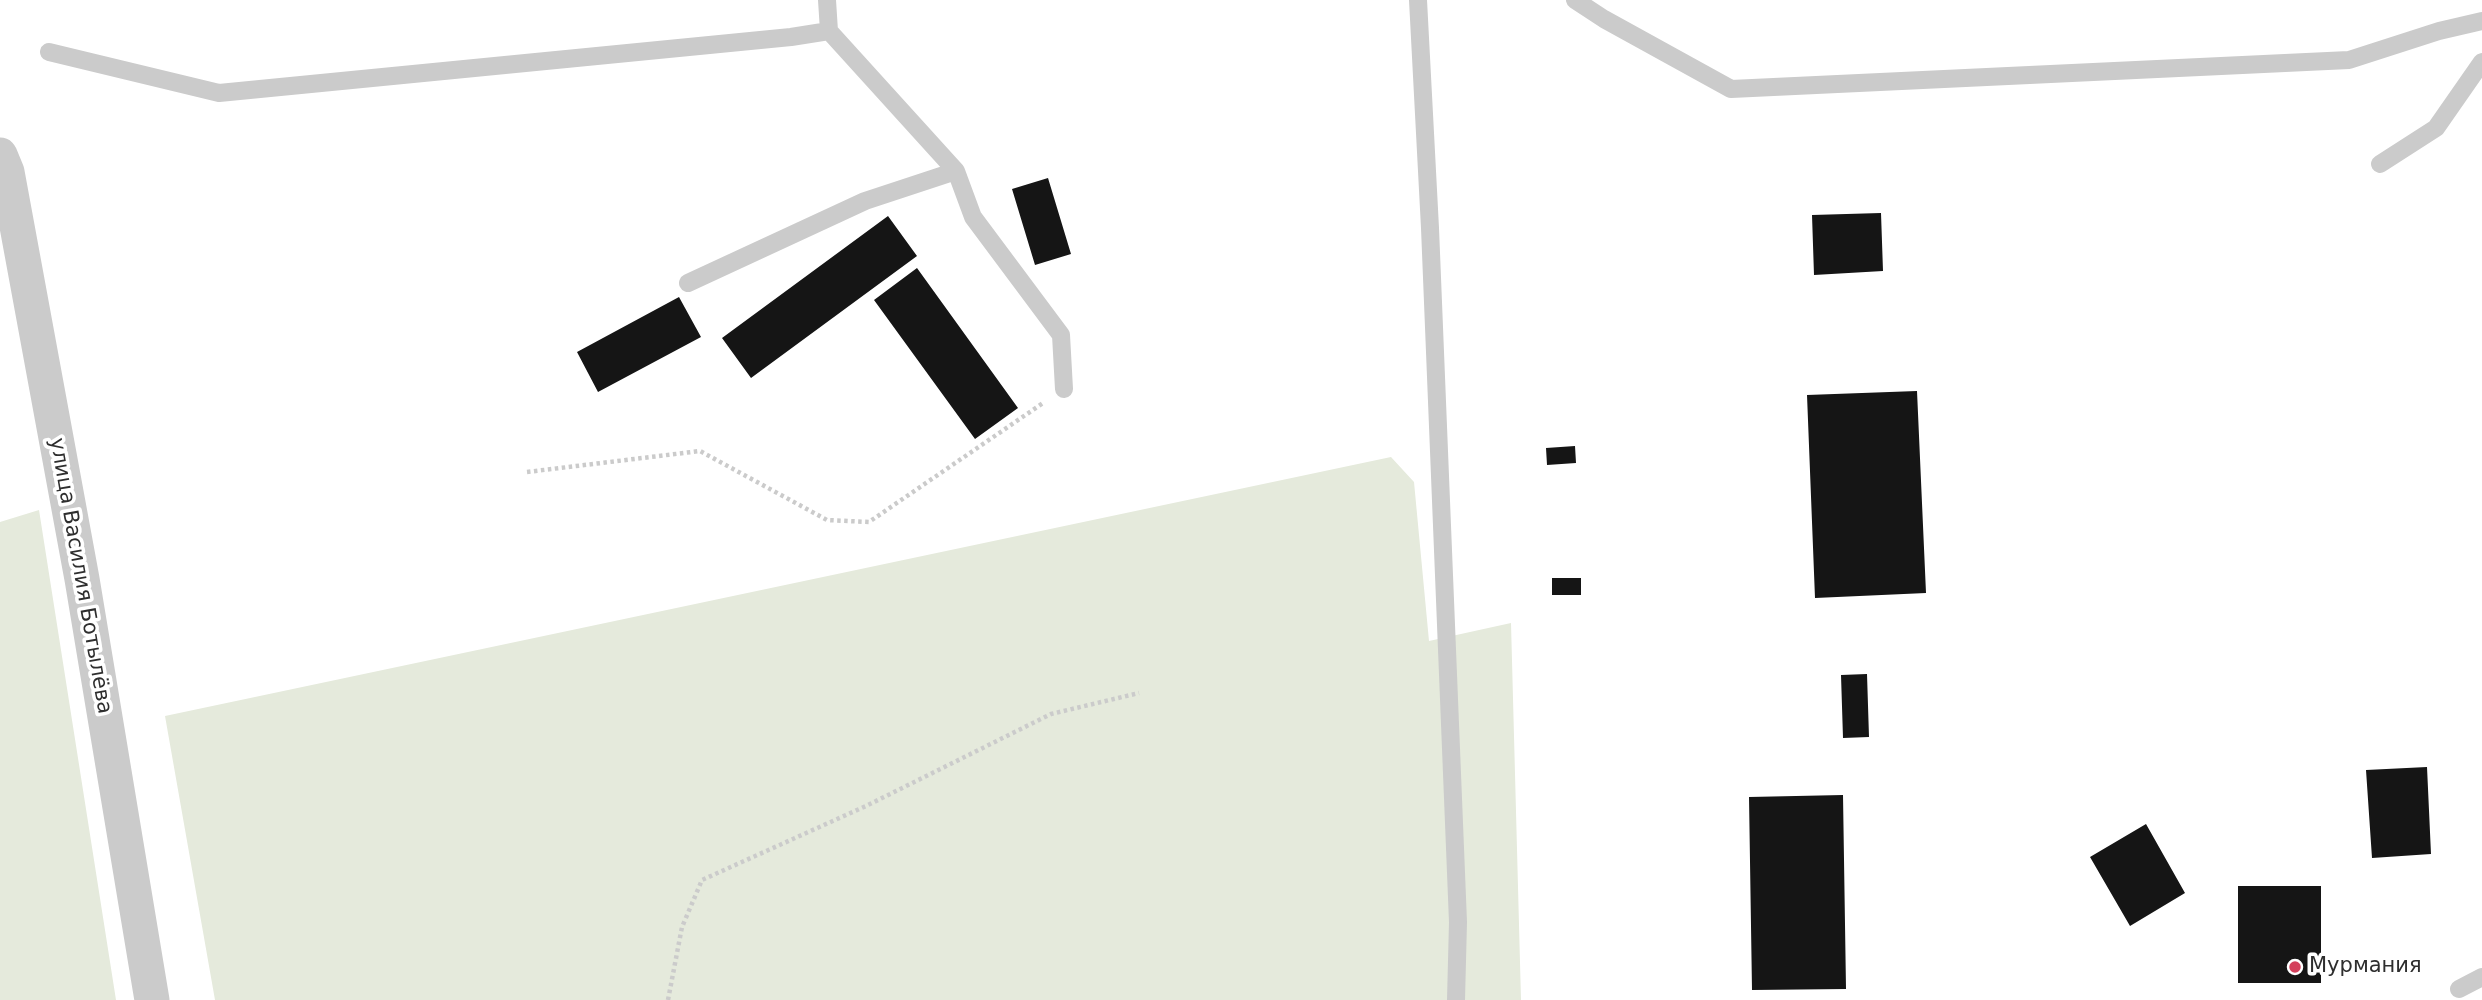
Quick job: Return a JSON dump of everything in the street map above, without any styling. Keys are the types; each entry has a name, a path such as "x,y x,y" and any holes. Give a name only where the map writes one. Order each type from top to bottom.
{"street":[{"name":"улица Василия Ботылёва","path":"0,155 9,186 82,579 152,1000"}],"lane":[{"path":"827,0 829,31 956,171 973,217 1061,335 1063,389"},
{"path":"1418,0 1457,880 1456,1000"},
{"path":"1575,0 1604,19 1731,89 2349,60 2439,31 2482,21"},
{"path":"49,51 219,93 763,40 829,31"},
{"path":"2380,164 2436,128 2482,62"},
{"path":"688,283 864,201 956,171"},
{"path":"2459,989 2482,977"}],"path":[{"path":"527,472 700,451 827,520 869,523 1063,389"},
{"path":"668,1000 682,927 702,880 866,806 1051,714 1139,692"}],"shaded area":[{"path":"1391,457 1414,482 1429,641 1511,623 1521,1000 215,1000 165,716"},
{"path":"39,510 116,1000 0,1000 0,522"}],"building":[{"path":"1048,178 1071,254 1035,265 1012,189"},
{"path":"1881,213 1883,271 1814,275 1812,215"},
{"path":"888,216 917,256 751,378 722,338"},
{"path":"917,268 1018,408 975,439 874,300"},
{"path":"679,297 701,337 598,392 577,352"},
{"path":"1917,391 1926,593 1815,598 1807,395"},
{"path":"1575,446 1576,463 1547,465 1546,448"},
{"path":"1552,578 1581,578 1581,595 1552,595"},
{"path":"1867,674 1869,737 1843,738 1841,675"},
{"path":"2427,767 2431,854 2372,858 2366,770"},
{"path":"1843,795 1846,989 1752,990 1749,797"},
{"path":"2146,824 2185,893 2130,926 2090,857"},
{"path":"2238,886 2321,886 2321,983 2238,983"}],"place":[{"name":"Мурмания","path":"2295,967"}]}
